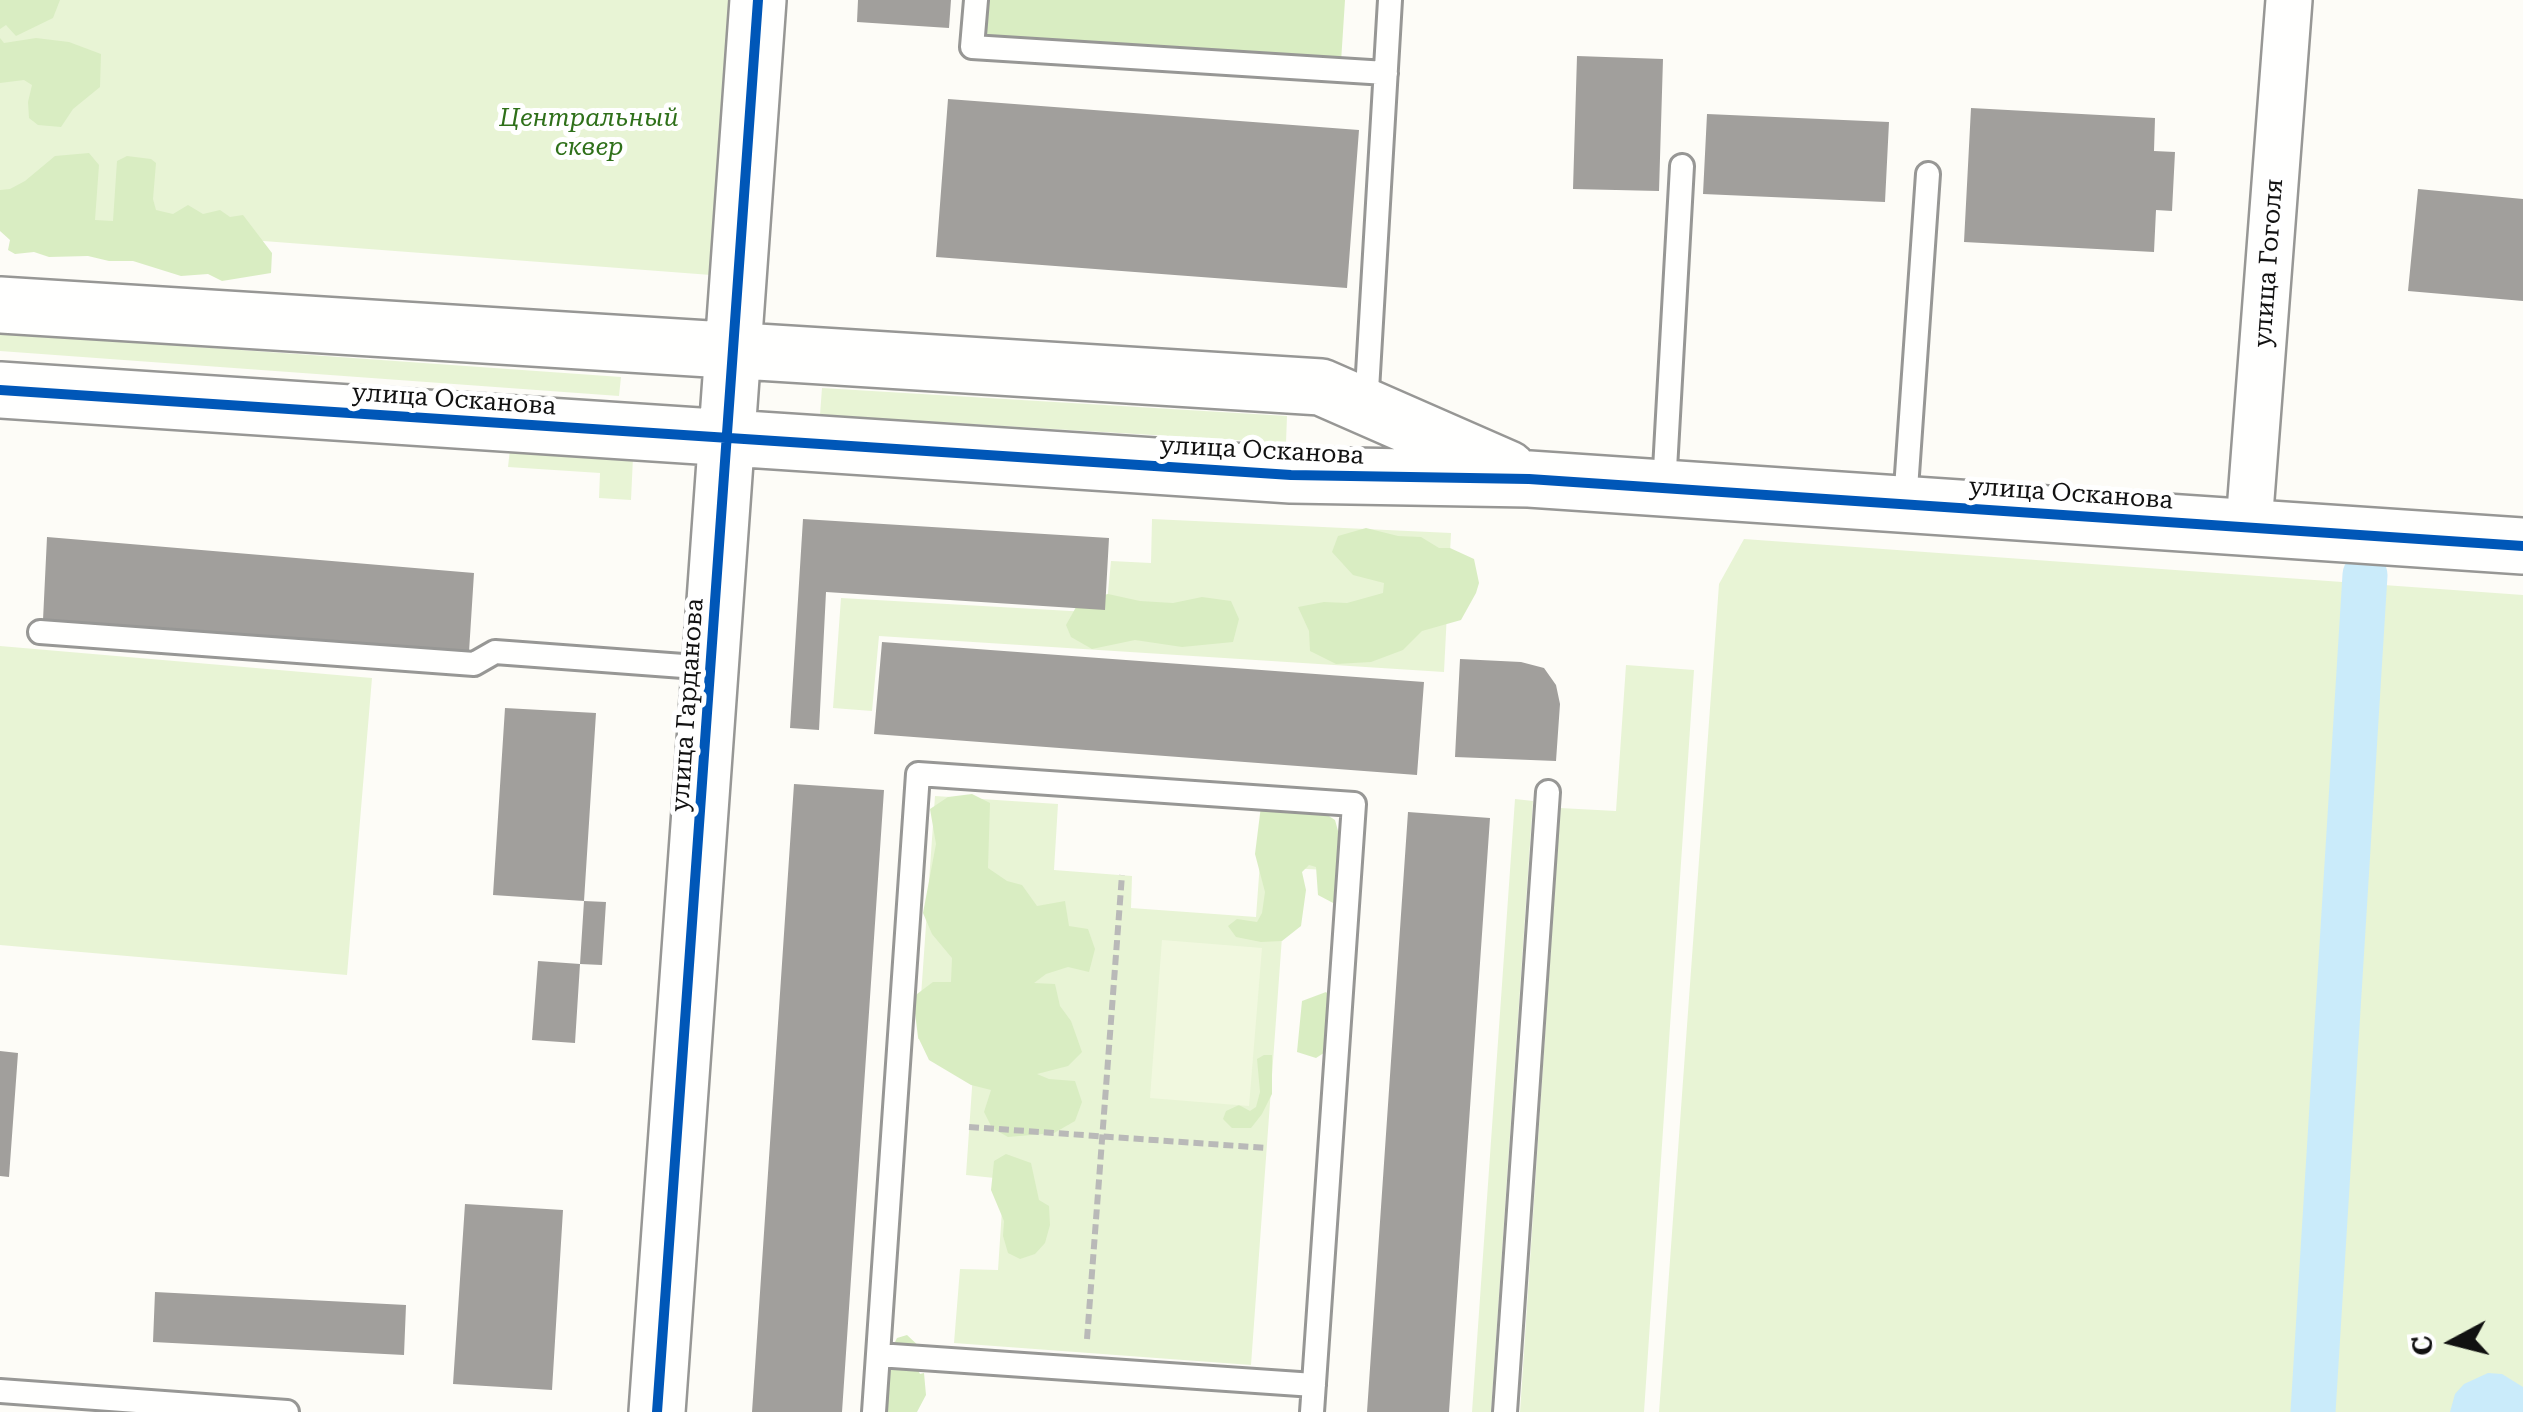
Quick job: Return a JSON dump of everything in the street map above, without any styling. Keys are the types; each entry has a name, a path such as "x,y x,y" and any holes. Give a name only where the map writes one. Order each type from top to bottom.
{"street":[{"name":"улица Гарданова","path":"657,1412 758,0"},
{"name":"улица Гоголя","path":"2248,526 2289,0"},
{"name":"улица Осканова","path":"0,305 1320,387 1529,478"},
{"name":"улица Осканова","path":"0,390 1291,475 1529,478 2523,546"}],"lane":[{"path":"976,0 972,47 1386,73"},
{"path":"1366,407 1390,0"},
{"path":"1664,487 1682,166"},
{"path":"1905,503 1928,174"},
{"path":"40,632 474,664 495,652 710,668"},
{"path":"874,1412 918,774 1354,804 1312,1412"},
{"path":"1504,1412 1548,792"},
{"path":"878,1355 1314,1385"},
{"path":"0,1391 287,1412"}],"path":[{"path":"1084,1370 1122,876"},
{"path":"970,1127 1267,1148"}],"green space":[{"name":"Центральный сквер","path":"0,0 734,0 711,275 0,221"},
{"path":"0,0 60,0 53,18 16,36 6,25 0,29"},
{"path":"985,0 1345,0 1341,62 982,37"},
{"path":"0,38 4,43 36,38 69,42 101,54 100,87 73,109 61,127 38,125 29,118 32,85 24,80 0,83"},
{"path":"89,153 99,165 95,220 113,221 117,161 127,156 151,159 156,163 156,210 173,214 188,205 203,214 220,210 230,217 243,215 272,253 271,273 222,281 208,274 181,276 133,261 49,257 8,250 10,240 0,231 0,190 25,181 55,156"},
{"path":"0,333 621,377 619,396 0,351"},
{"path":"822,388 1287,416 1286,443 820,415"},
{"path":"510,449 633,457 631,500 599,498 600,473 508,467"},
{"path":"1152,519 1451,533 1444,672 879,636 872,711 833,708 841,598 1106,613 1111,561 1151,563"},
{"path":"1366,528 1421,537 1439,548 1450,548 1474,559 1479,583 1461,620 1422,631 1403,650 1371,662 1336,664 1310,651 1309,631 1298,607 1347,603 1383,593 1384,583 1353,575 1332,552 1338,536"},
{"path":"1744,539 2523,595 2523,1412 1659,1412 1719,584"},
{"path":"1108,594 1173,603 1202,597 1231,601 1239,619 1233,642 1182,647 1135,640 1092,649 1071,637 1066,625 1080,600"},
{"path":"0,646 372,678 347,975 0,945"},
{"path":"1626,665 1694,670 1644,1412 1520,1412 1560,808 1616,811"},
{"path":"972,794 990,803 988,868 1007,881 1022,885 1037,906 1065,901 1069,926 1088,929 1095,949 1089,972 1068,967 1046,974 1034,983 1055,984 1060,1006 1071,1021 1082,1052 1068,1066 1037,1074 1075,1081 1082,1102 1075,1121 1054,1133 1008,1137 992,1128 984,1112 991,1090 971,1085 929,1060 918,1037 913,997 933,982 951,982 952,958 932,934 923,913 936,844 930,809 948,797"},
{"path":"935,796 1058,804 1054,870 1132,876 1131,908 1256,917 1263,821 1327,870 1287,868 1251,1365 954,1343 960,1269 998,1270 1004,1179 966,1175 975,1044 918,1039"},
{"path":"1515,799 1533,801 1491,1412 1472,1412"},
{"path":"1261,806 1318,809 1335,820 1348,867 1335,904 1318,895 1316,867 1309,865 1302,872 1306,890 1301,926 1282,941 1236,937 1228,926 1237,919 1257,922 1262,913 1265,892 1255,854"},
{"path":"1162,940 1262,948 1249,1106 1150,1098"},
{"path":"1326,992 1333,1000 1330,1049 1316,1058 1297,1052 1302,1001"},
{"path":"1272,1055 1272,1094 1251,1128 1232,1128 1223,1119 1226,1111 1239,1105 1250,1111 1256,1107 1260,1092 1257,1059"},
{"path":"1006,1154 1031,1163 1039,1200 1049,1206 1050,1225 1045,1243 1035,1254 1020,1259 1008,1253 1004,1221 991,1190 994,1161"},
{"path":"907,1335 922,1349 917,1368 920,1374 924,1373 926,1395 917,1412 885,1412 873,1387 897,1338"}],"water":[{"path":"2488,1373 2502,1374 2523,1387 2523,1412 2450,1412 2455,1394 2464,1384"}],"building":[{"path":"858,0 951,0 949,28 857,22"},
{"path":"1577,56 1663,59 1659,191 1573,189"},
{"path":"948,99 1359,130 1347,288 936,257"},
{"path":"1971,108 2155,118 2154,151 2175,152 2172,211 2156,210 2154,252 1964,242"},
{"path":"1707,114 1889,122 1885,202 1703,194"},
{"path":"2418,189 2523,199 2523,301 2408,291"},
{"path":"803,519 1109,538 1105,610 826,592 819,730 790,728"},
{"path":"47,537 474,573 469,652 43,620"},
{"path":"882,642 1424,682 1417,775 874,734"},
{"path":"1460,659 1521,662 1544,668 1556,685 1560,704 1556,761 1455,757"},
{"path":"505,708 596,713 584,901 493,895"},
{"path":"794,784 884,790 842,1412 752,1412"},
{"path":"1408,812 1490,818 1449,1412 1367,1412"},
{"path":"584,901 606,902 602,965 580,964"},
{"path":"538,961 580,964 575,1043 532,1040"},
{"path":"0,1051 18,1053 9,1177 0,1176"},
{"path":"465,1204 563,1210 552,1390 453,1384"},
{"path":"155,1292 406,1305 404,1355 153,1342"}],"waterway":[{"path":"2313,1412 2365,575"}],"cycle path":[{"path":"657,1412 758,0"},
{"path":"0,390 1291,475 1529,479 2523,546"}]}
